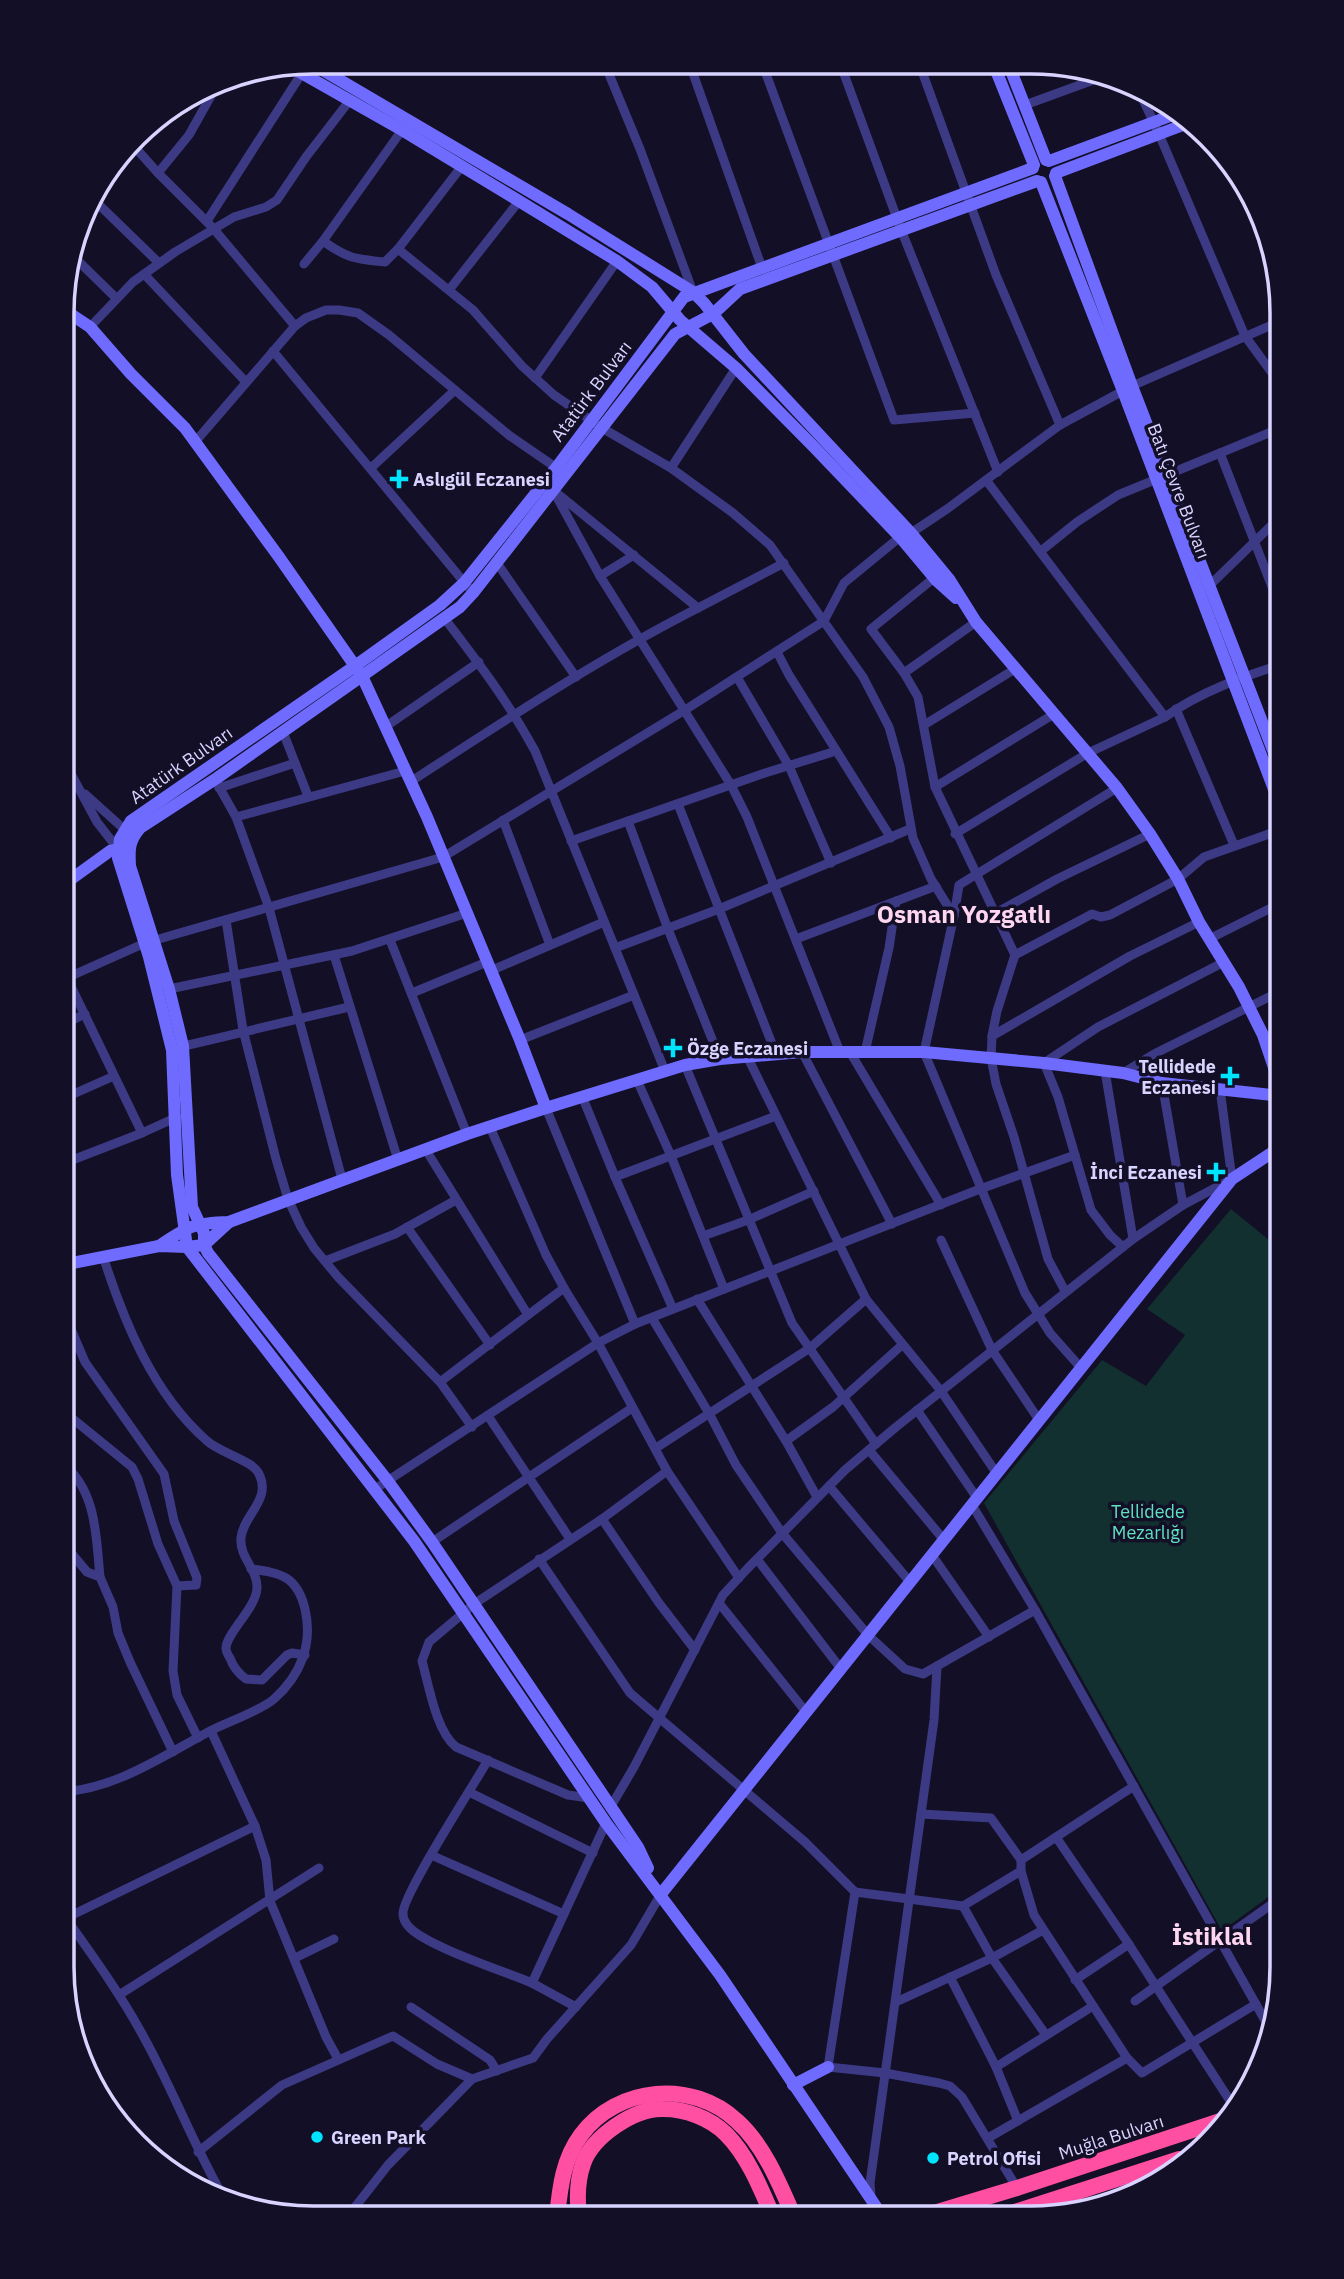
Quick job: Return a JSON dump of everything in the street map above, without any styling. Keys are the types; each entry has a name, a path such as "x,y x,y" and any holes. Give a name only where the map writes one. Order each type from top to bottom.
{"highway":[{"path":"558,2206 564,2168 586,2129 610,2108 636,2097 665,2092 694,2096 717,2106 737,2120 753,2139 789,2206"},
{"path":"578,2206 583,2162 598,2139 623,2120 661,2108 697,2114 726,2133 748,2164 769,2206"},
{"name":"Muğla Bulvarı","path":"959,2206 1210,2125"},
{"path":"1067,2202 1163,2165"},
{"path":"1035,2206 1052,2204"}],"main road":[{"path":"311,74 317,82 402,130 617,261 652,288 949,579 976,622 1117,788 1150,834 1250,1008 1270,1057"},
{"path":"317,82 323,74"},
{"path":"342,74 693,292 744,354 906,535 934,578 964,606"},
{"path":"998,74 1040,169"},
{"path":"1012,74 1025,105 1040,169"},
{"name":"Atatürk Bulvarı","path":"1040,169 1050,181 1055,175 1170,119"},
{"name":"Atatürk Bulvarı","path":"596,424 676,334 713,314 740,289 830,251 969,200 1040,169 1156,128 1178,124"},
{"name":"Batı Çevre Bulvarı","path":"1040,169 1270,751"},
{"name":"Batı Çevre Bulvarı","path":"1055,175 1127,388"},
{"name":"Atatürk Bulvarı","path":"123,849 140,828 218,783 464,583 560,471 596,424 672,310 684,297 762,268 830,251"},
{"path":"74,316 90,327 195,442 279,556 358,671 428,817 546,1108"},
{"name":"Atatürk Bulvarı","path":"123,849 124,829 131,821 358,671 445,619 473,593 552,490 560,471"},
{"name":"Batı Çevre Bulvarı","path":"1161,477 1208,587 1239,678"},
{"path":"74,877 110,851 123,849 130,866 178,1048 177,1175 187,1247 314,1415 374,1489 464,1614 606,1824 720,1975 875,2206"},
{"path":"150,942 169,989 188,1112 192,1207 204,1233 204,1245 229,1282 387,1480 432,1542 638,1847 661,1894"},
{"path":"1263,1035 1270,1043"},
{"path":"159,1246 183,1229 198,1223 229,1222 342,1179 546,1108 685,1065 720,1059 802,1052 924,1052 1044,1063 1123,1073 1162,1083 1270,1093"},
{"path":"661,1894 1232,1179 1270,1154"},
{"path":"74,1262 159,1246 204,1245 229,1222"},
{"path":"793,2085 828,2067"}],"street":[{"path":"210,225 302,74"},
{"path":"609,74 693,292"},
{"path":"693,74 762,268"},
{"path":"767,74 894,420 975,413"},
{"path":"844,74 900,225 998,472"},
{"path":"923,74 996,275 1060,425"},
{"path":"1025,105 1090,81"},
{"path":"158,173 189,135 211,97"},
{"path":"90,327 116,298 144,274 210,225 266,207 277,200 306,157 351,100"},
{"path":"1145,103 1245,336 1270,370"},
{"path":"304,264 402,130"},
{"path":"138,150 210,225 295,326"},
{"path":"323,241 343,255 385,262 462,166"},
{"path":"449,290 519,201"},
{"path":"100,205 159,263"},
{"path":"398,249 474,310 535,378 596,424 671,468 770,545 863,677 889,727 900,766 913,838 954,916"},
{"path":"535,378 617,261"},
{"path":"80,263 116,298"},
{"path":"144,274 246,382"},
{"path":"195,442 295,326 314,314 339,310 358,313 389,335 510,436 560,471"},
{"path":"74,975 150,942 443,857 824,621 844,583 906,535 998,472 1060,425 1127,388 1270,325"},
{"path":"273,351 473,593"},
{"path":"671,468 736,368"},
{"path":"371,468 455,390"},
{"path":"1041,551 1118,495 1270,432"},
{"path":"1220,453 1270,580"},
{"path":"986,480 1165,717"},
{"path":"552,490 698,608"},
{"path":"552,490 600,576 732,785 845,1052 941,1205"},
{"path":"1208,587 1270,526"},
{"path":"600,576 634,555"},
{"path":"497,562 576,677"},
{"path":"236,817 308,796 407,776 640,638 784,563"},
{"path":"934,578 871,629 904,673 918,697 935,787 1015,955 997,1011 991,1058 996,1084 1048,1259 1065,1291"},
{"path":"445,619 515,713 535,751 664,1071"},
{"path":"904,673 976,622"},
{"path":"777,652 891,838"},
{"path":"385,727 479,662"},
{"path":"956,834 1088,753 1239,678 1270,668"},
{"path":"924,725 1015,669"},
{"path":"737,677 789,766 831,863"},
{"path":"1177,709 1234,845"},
{"path":"935,787 1054,714"},
{"path":"283,732 308,796"},
{"path":"571,841 836,751"},
{"path":"295,763 218,783 236,817 269,908 342,1179"},
{"path":"74,779 97,822 123,849"},
{"path":"1081,1368 1050,1333 1025,1293 924,1052 959,885 1117,788"},
{"path":"81,791 124,829"},
{"path":"678,804 776,1054"},
{"path":"503,820 550,945"},
{"path":"628,821 720,1059"},
{"path":"615,948 719,909 910,829"},
{"path":"1015,955 1092,914 1101,917 1110,915 1178,879 1204,857 1270,833"},
{"path":"996,913 1057,879 1150,834"},
{"path":"796,939 936,886"},
{"path":"865,1052 896,901"},
{"path":"1209,939 1270,908"},
{"path":"169,989 334,955 390,940 467,912"},
{"path":"226,920 243,1030 288,1199 309,1242 440,1382 472,1426"},
{"path":"412,993 550,945 604,922"},
{"path":"992,1036 1130,956 1199,922"},
{"path":"390,940 467,1135"},
{"path":"334,955 398,1160"},
{"path":"1123,1247 1091,1210 1058,1097 1044,1063 1098,1027 1224,962"},
{"path":"74,995 142,1133"},
{"path":"520,1040 634,995"},
{"path":"1123,1073 1154,1054 1270,997"},
{"path":"178,1048 243,1030 349,1007"},
{"path":"74,1019 85,1014"},
{"path":"802,1052 892,1224"},
{"path":"747,1056 866,1299 940,1391 996,1474"},
{"path":"685,1065 792,1323 844,1396 872,1447 944,1540"},
{"path":"1105,1071 1133,1239"},
{"path":"74,1094 114,1076"},
{"path":"637,1080 671,1156 724,1289"},
{"path":"1162,1083 1183,1205"},
{"path":"610,1808 723,1595 817,1497 872,1447 1065,1291 1183,1205 1232,1179 1220,1089"},
{"path":"582,1097 673,1309"},
{"path":"546,1108 635,1324"},
{"path":"74,1159 188,1112"},
{"path":"615,1177 776,1116"},
{"path":"490,1127 546,1255 564,1288 598,1343 667,1471 739,1578"},
{"path":"426,1150 528,1315"},
{"path":"374,1489 598,1343 635,1324 1075,1155"},
{"path":"702,1236 748,1220 814,1191"},
{"path":"325,1261 407,1227 456,1200"},
{"path":"407,1227 490,1345"},
{"path":"941,1240 992,1350 1039,1420"},
{"path":"103,1256 119,1306 151,1371 190,1425 208,1443 251,1465 260,1474 262,1493 241,1537 241,1551 251,1569 257,1589 244,1618 228,1641 226,1650 233,1667 246,1679 262,1680 292,1653 305,1655"},
{"path":"440,1382 564,1288"},
{"path":"697,1298 786,1441 817,1497"},
{"path":"656,1448 810,1349 866,1299"},
{"path":"652,1318 710,1415 736,1465 782,1533 868,1635 905,1668 923,1674 1035,1610"},
{"path":"74,1336 85,1362 164,1474 174,1521 197,1578 196,1585 177,1586"},
{"path":"786,1441 844,1396 902,1345"},
{"path":"432,1542 632,1408"},
{"path":"917,1410 974,1502 1264,2019"},
{"path":"488,1416 570,1539"},
{"path":"74,1420 132,1467 158,1544 177,1586 173,1671 177,1695 198,1738"},
{"path":"589,1798 568,1796 456,1747 448,1740 441,1725 422,1661 429,1642 474,1604 602,1519 667,1471"},
{"path":"74,1476 83,1486 89,1500 100,1577 113,1607 118,1633 173,1752"},
{"path":"829,1486 910,1582"},
{"path":"602,1519 659,1603 695,1650"},
{"path":"932,1555 989,1637"},
{"path":"74,1556 87,1572 100,1577"},
{"path":"539,1559 630,1693 805,1842 856,1892 962,1906 1021,1871"},
{"path":"757,1559 841,1669"},
{"path":"74,1791 85,1791 139,1770 273,1700 305,1655 309,1637 301,1594 291,1580 276,1572 251,1569"},
{"path":"719,1603 806,1712"},
{"path":"871,2200 870,2183 934,1720 937,1667"},
{"path":"211,1731 254,1826 266,1860 270,1900 338,2059"},
{"path":"488,1760 431,1855 404,1906 402,1916 411,1929 426,1940 532,1983 576,2007"},
{"path":"1021,1860 1134,1786"},
{"path":"469,1792 593,1853"},
{"path":"921,1814 991,1818 1021,1860 1021,1871 1034,1916 1127,2057 1142,2073 1256,2004"},
{"path":"532,1983 606,1824"},
{"path":"74,1910 254,1826"},
{"path":"1056,1837 1157,1986 1229,2099"},
{"path":"431,1855 564,1914"},
{"path":"120,1995 319,1868"},
{"path":"856,1892 828,2067 885,2073 950,2086 962,2097 1017,2189"},
{"path":"356,2206 388,2165 472,2079 533,2058 631,1945 661,1894"},
{"path":"962,1906 992,1958 1046,2035"},
{"path":"1135,2001 1270,1906"},
{"path":"74,1929 120,1995 143,2035 198,2152 216,2185"},
{"path":"896,2002 992,1958 1043,1930"},
{"path":"295,1958 334,1939"},
{"path":"1075,1980 1129,1944"},
{"path":"950,1977 996,2067 1018,2120"},
{"path":"996,2067 1093,2006"},
{"path":"411,2007 489,2060 496,2071"},
{"path":"198,2152 282,2085 393,2036 437,2064 472,2079"},
{"path":"988,2138 1127,2057"}],"green space":[{"name":"Tellidede Mezarlığı","path":"1231,1209 1270,1241 1270,1896 1222,1931 984,1503 1102,1360 1146,1386 1185,1335 1147,1309"}],"place":[{"name":"Aslıgül Eczanesi","path":"399,479"},
{"name":"Özge Eczanesi","path":"673,1048"},
{"name":"Tellidede Eczanesi","path":"1230,1076"},
{"name":"İnci Eczanesi","path":"1216,1172"},
{"name":"Green Park","path":"317,2137"},
{"name":"Petrol Ofisi","path":"933,2158"}],"district":[{"name":"Osman Yozgatlı","path":"964,914"},
{"name":"İstiklal","path":"1212,1936"}]}
